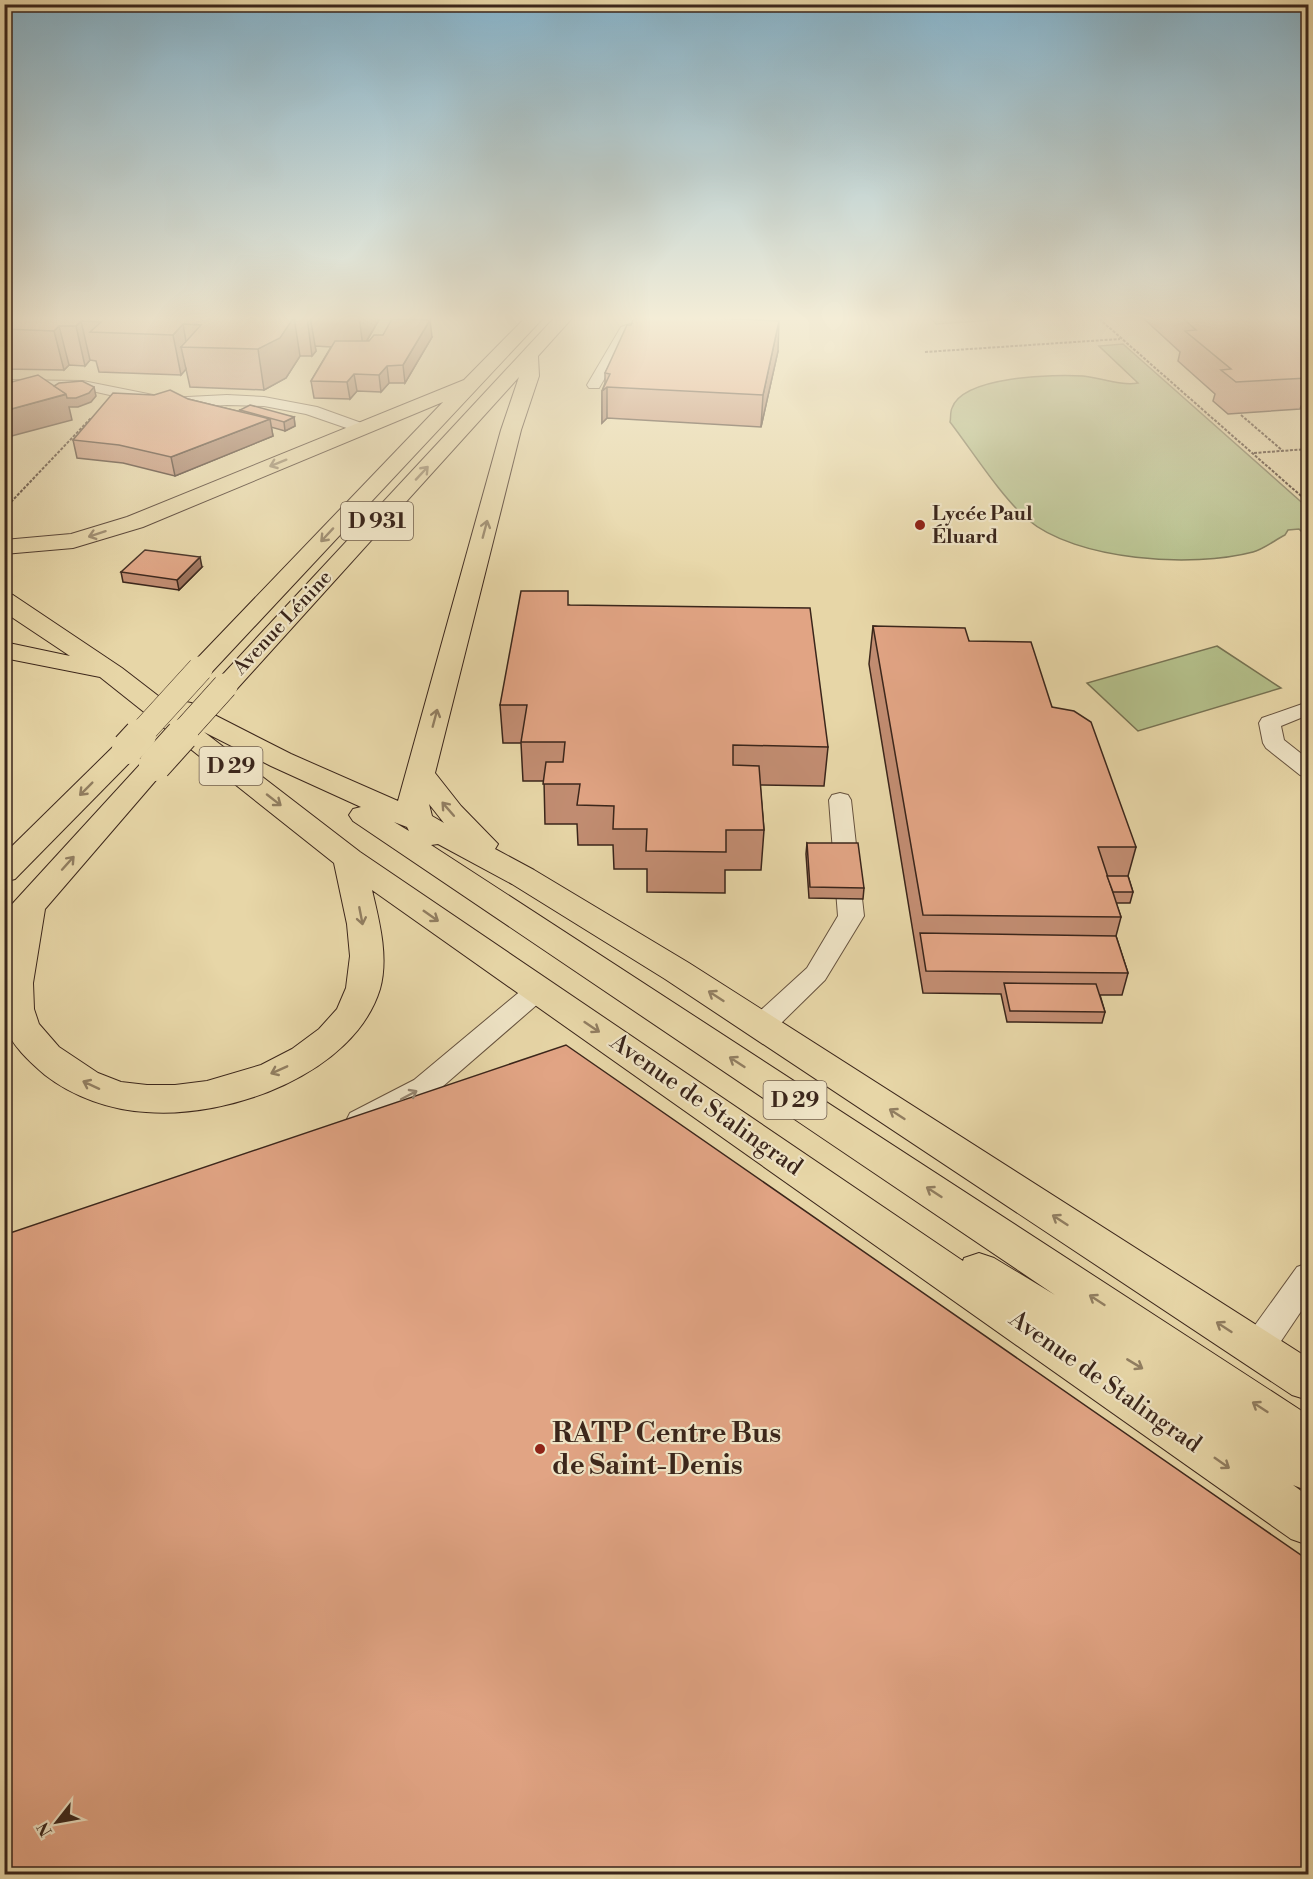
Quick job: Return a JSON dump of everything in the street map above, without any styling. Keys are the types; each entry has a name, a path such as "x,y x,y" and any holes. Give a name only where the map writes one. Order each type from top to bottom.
{"main road":[{"path":"4,547 73,541 135,522 424,404"},
{"name":"Avenue Lénine","path":"8,865 128,748 451,404"},
{"name":"Avenue Lénine","path":"4,934 225,686 486,404"},
{"path":"459,877 440,856 418,821 413,801 511,430 520,404"},
{"name":"Avenue de Stalingrad","path":"4,600 112,674 349,859 1308,1523"},
{"path":"4,650 112,674"},
{"name":"Avenue de Stalingrad","path":"112,674 281,760 418,821 523,877 761,1026 1308,1381"},
{"name":"Avenue de Stalingrad","path":"281,760 1308,1440"},
{"path":"420,774 450,812 472,834 523,877"},
{"path":"29,906 17,971 17,1001 23,1026 40,1051 77,1078 114,1094 149,1099 203,1097 256,1080 307,1057 325,1046 350,1018 363,990 367,960 363,924 349,859"},
{"name":"D 29","path":"690,1094 1308,1470"}],"lane":[{"path":"291,404 309,408 361,429"},
{"path":"1308,708 1270,723 1274,743 1308,770"},
{"path":"761,1026 816,974 851,916 840,800"},
{"path":"336,1134 424,1087 538,990"},
{"path":"1257,1349 1308,1275"}],"path":[{"path":"1196,404 1308,502"},
{"path":"1241,415 1284,451"},
{"path":"4,509 91,418"},
{"path":"1253,453 1308,449"}],"green space":[{"path":"955,404 1190,404 1308,508 1308,538 1299,529 1288,530 1285,535 1253,552 1199,560 1136,557 1075,544 1048,533 1017,509 997,486 950,422 952,408"},
{"path":"1217,646 1281,688 1138,731 1087,683"}],"building":[{"path":"4,404 31,404 4,411"},
{"path":"104,404 207,404 270,419 171,457 119,445 73,440"},
{"path":"250,405 294,417 284,422 240,410"},
{"path":"145,550 200,557 177,580 121,572"},
{"path":"521,591 568,591 568,605 810,608 828,747 733,745 733,765 759,766 764,830 726,830 726,852 646,851 647,829 613,829 614,806 577,805 580,784 543,784 546,762 563,762 565,742 521,742 527,705 500,705"},
{"path":"873,626 965,628 969,641 1031,642 1052,707 1074,711 1091,722 1136,847 1098,847 1121,917 923,915"},
{"path":"807,843 858,843 864,888 810,887"},
{"path":"1107,876 1128,876 1133,892 1113,892"},
{"path":"920,933 1116,936 1128,973 926,971"},
{"path":"1004,983 1096,984 1105,1012 1010,1011"},
{"name":"RATP Centre Bus de Saint-Denis","path":"566,1045 1308,1560 1308,1875 4,1875 4,1235"}],"place":[{"name":"Lycée Paul Éluard","path":"920,525"},
{"name":"RATP Centre Bus de Saint-Denis","path":"540,1449"}]}
